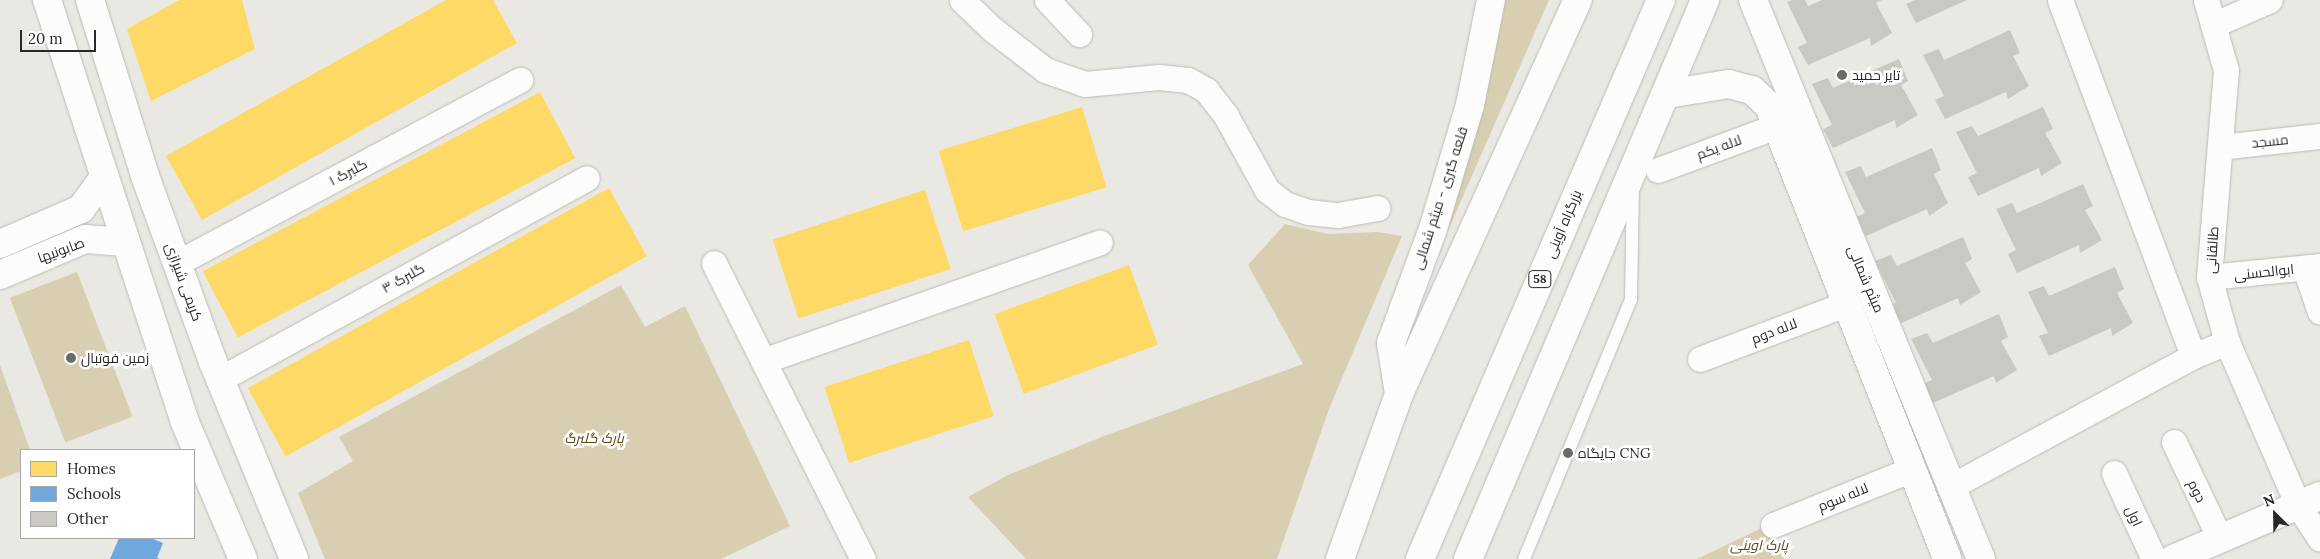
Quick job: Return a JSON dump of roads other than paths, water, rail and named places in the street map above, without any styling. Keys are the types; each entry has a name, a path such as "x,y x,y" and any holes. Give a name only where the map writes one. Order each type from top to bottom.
{"main road":[{"path":"48,0 103,179 184,420 243,559"},
{"name":"کریمی شیرازی","path":"90,0 145,176 220,379 294,559"},
{"name":"قلعه گبری - میثم شمالی","path":"1399,394 1391,343 1434,229 1470,105 1490,0"},
{"path":"1340,559 1399,394 1578,0"},
{"name":"بزرگراه آوینی","path":"1420,559 1661,0"},
{"path":"1468,559 1646,171 1667,94 1705,0"},
{"name":"میثم شمالی","path":"1753,0 1981,559"},
{"name":"میثم شمالی","path":"1667,94 1729,84 1752,90 1769,106 1779,125 1947,559"},
{"path":"0,244 80,208 103,179"},
{"path":"31,229 50,227 57,233 58,243 43,256"},
{"name":"صابونیها","path":"0,275 85,240 125,242"},
{"path":"2173,559 2309,501"}],"street":[{"path":"962,0 992,29 1045,70 1085,84 1159,78 1188,80 1206,90 1226,116 1267,190 1285,204 1308,212 1338,215 1377,208"},
{"path":"1046,0 1079,34"},
{"path":"2060,0 2193,356"},
{"name":"طالقانی","path":"2206,0 2226,70 2209,277 2227,342 2309,501 2320,539"},
{"path":"2213,25 2270,0"},
{"name":"گلبرگ ۱","path":"177,263 520,80"},
{"name":"لاله یکم","path":"1646,171 1779,125"},
{"name":"مسجد","path":"2220,146 2320,136"},
{"name":"گلبرگ ۳","path":"220,379 587,178"},
{"path":"763,361 1100,242"},
{"path":"714,263 863,559"},
{"path":"2312,267 2320,312"},
{"name":"ابوالحسنی","path":"2209,277 2312,267"},
{"name":"لاله دوم","path":"1700,359 1848,303"},
{"path":"1952,486 2193,356 2227,342"},
{"name":"دوم","path":"2174,442 2220,539"},
{"name":"لاله سوم","path":"1773,525 1912,469"},
{"name":"اول","path":"2114,473 2154,559"}],"lane":[{"path":"1524,559 1631,300 1646,171"}],"place":[{"name":"تایر حمید","path":"1842,75"},
{"name":"زمین فوتبال","path":"71,358"},
{"name":"جایگاه CNG","path":"1568,453"}],"park label":[{"name":"پارک گلبرگ","path":"594,438"},
{"name":"پارک اوینی","path":"1759,545"}]}
